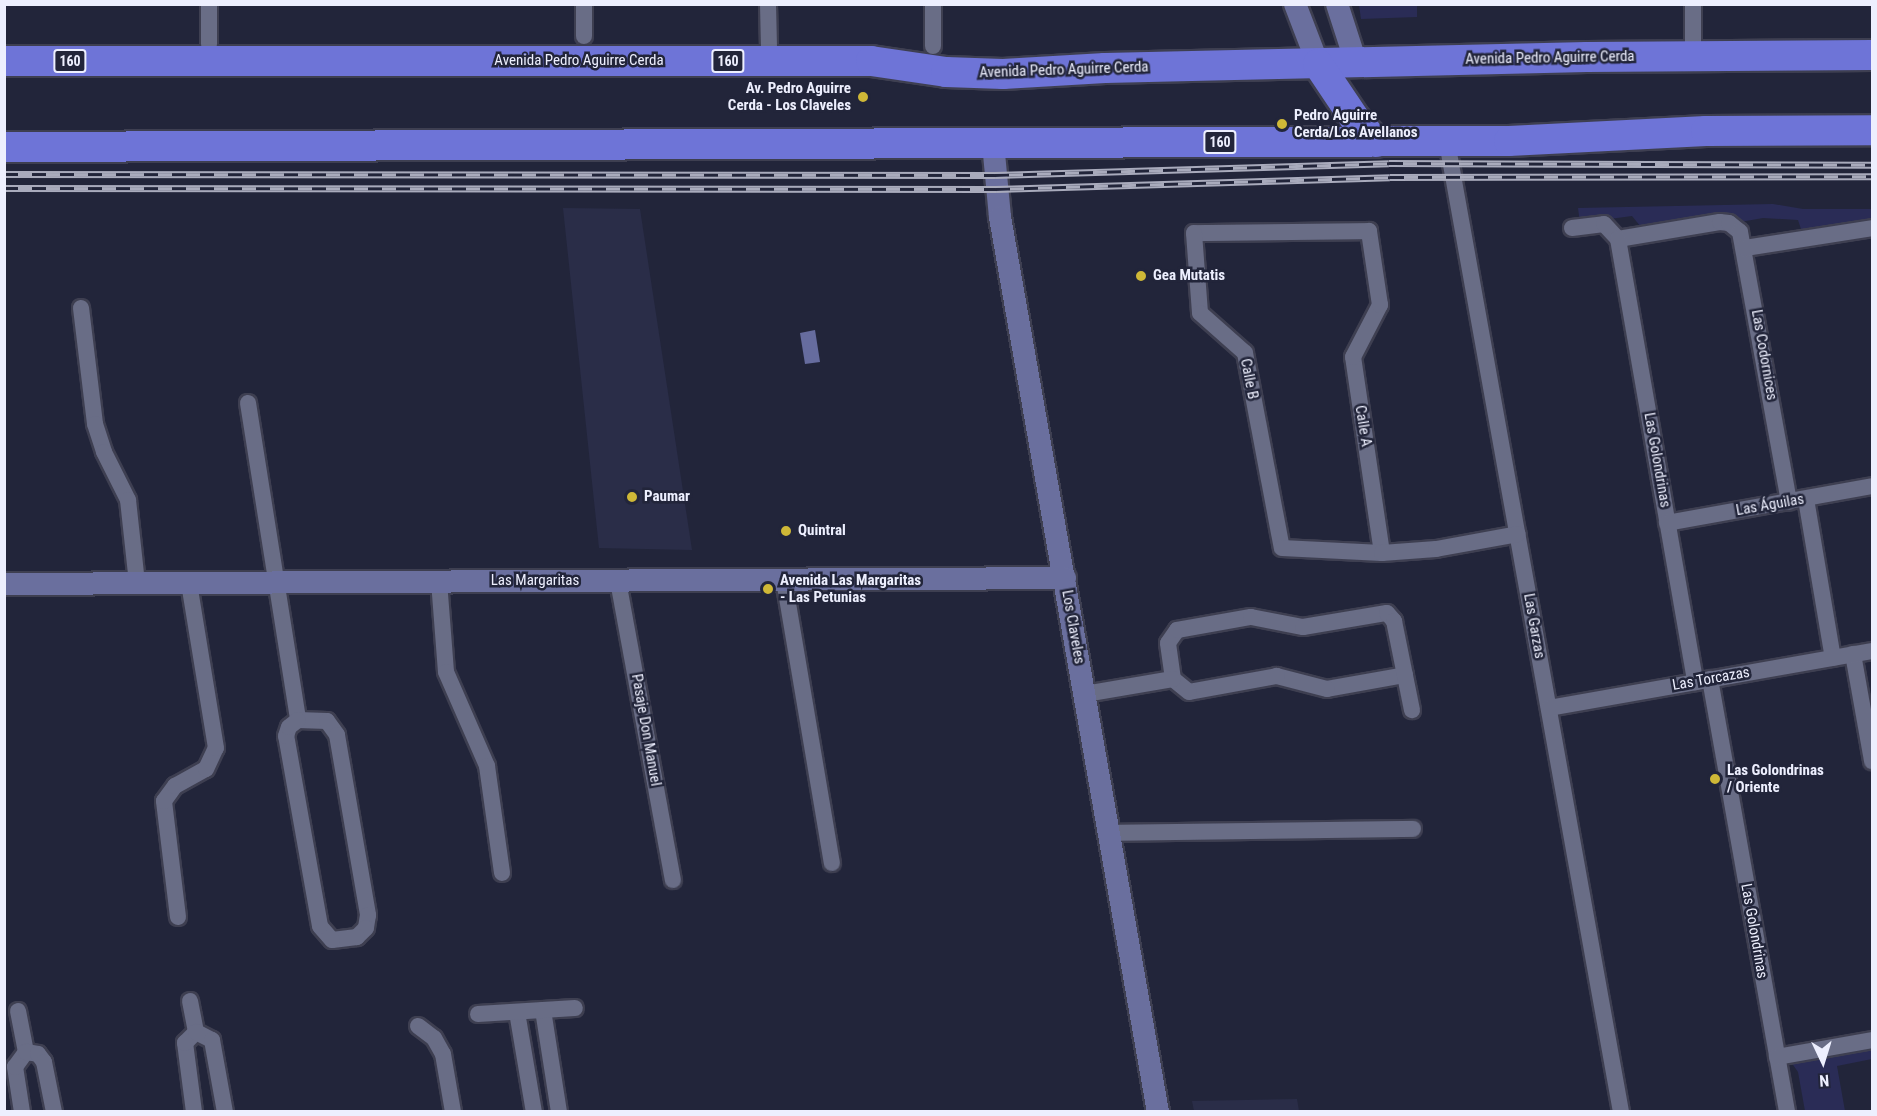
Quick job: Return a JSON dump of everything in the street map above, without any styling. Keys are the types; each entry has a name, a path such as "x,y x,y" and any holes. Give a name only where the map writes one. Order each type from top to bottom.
{"highway":[{"name":"Avenida Pedro Aguirre Cerda","path":"4,61 871,61 993,74 1105,68 1693,56 1872,56"},
{"path":"1318,64 1355,119 1376,142"},
{"name":"160","path":"4,147 1447,142 1706,131 1872,130"}],"street":[{"path":"209,4 209,44"},
{"path":"584,4 584,36"},
{"path":"768,4 769,48"},
{"path":"933,4 933,46"},
{"path":"1295,4 1318,64"},
{"path":"1337,4 1356,63"},
{"path":"1693,4 1693,56"},
{"name":"Las Garzas","path":"1447,142 1621,1112"},
{"name":"Los Claveles","path":"993,143 1000,217 1158,1112"},
{"name":"Las Codornices","path":"1618,239 1720,222 1735,226 1745,248 1789,502"},
{"path":"1572,228 1604,224 1618,239"},
{"path":"1745,248 1871,228"},
{"name":"Calle A","path":"1198,231 1369,231 1380,305 1353,357 1382,553"},
{"name":"Calle B","path":"1198,231 1192,238 1197,305 1203,318 1245,353 1282,548 1382,553"},
{"name":"Las Golondrinas","path":"1618,239 1667,523 1702,680 1787,1112"},
{"path":"81,308 95,424 104,452 128,500 137,583"},
{"path":"248,403 298,720"},
{"name":"Las Águilas","path":"1667,523 1872,486"},
{"path":"1806,499 1833,658"},
{"path":"1382,553 1436,549 1518,534"},
{"name":"Las Margaritas","path":"4,584 1065,579"},
{"path":"784,580 832,864"},
{"path":"440,581 446,672 487,766 502,873"},
{"name":"Pasaje Don Manuel","path":"618,581 673,880"},
{"path":"178,917 164,801 174,786 206,768 216,748 189,583"},
{"path":"1405,675 1327,689 1277,676 1189,692 1173,679 1168,643 1177,630 1251,617 1303,627 1388,613 1394,621 1405,675 1412,710"},
{"name":"Las Torcazas","path":"1549,708 1872,651"},
{"path":"1853,654 1872,761"},
{"path":"1085,694 1173,679"},
{"path":"298,720 327,721 337,735 368,915 366,928 357,937 332,940 320,926 286,736 289,727 298,720"},
{"path":"1109,833 1413,829"},
{"path":"190,1001 196,1032"},
{"path":"478,1014 575,1008"},
{"path":"543,1010 559,1112"},
{"path":"18,1011 26,1052 15,1066 22,1112"},
{"path":"517,1012 534,1112"},
{"path":"418,1026 434,1038 443,1054 453,1112"},
{"path":"194,1112 185,1050 188,1038 196,1032"},
{"path":"196,1032 212,1040 225,1112"},
{"path":"1777,1057 1872,1040"},
{"path":"26,1052 38,1054 44,1062 54,1112"}],"shaded area":[{"path":"1359,5 1417,5 1417,17 1361,19"},
{"path":"1773,204 1803,209 1872,209 1872,233 1804,238 1798,220 1763,218 1650,238 1632,216 1580,223 1578,208"},
{"path":"563,208 640,209 692,550 599,548"},
{"path":"815,330 820,362 805,364 800,333"},
{"path":"1872,1048 1872,1059 1837,1066 1845,1111 1805,1111 1798,1072 1791,1062"},
{"path":"1297,1099 1299,1111 1194,1111 1192,1101"}],"railway":[{"path":"4,174 995,175 1389,163 1872,165"},
{"path":"4,188 996,189 1390,177 1872,176"}],"place":[{"name":"Av. Pedro Aguirre Cerda - Los Claveles","path":"863,97"},
{"name":"Pedro Aguirre Cerda/Los Avellanos","path":"1282,124"},
{"name":"Gea Mutatis","path":"1141,276"},
{"name":"Paumar","path":"632,497"},
{"name":"Quintral","path":"786,531"},
{"name":"Avenida Las Margaritas - Las Petunias","path":"768,589"},
{"name":"Las Golondrinas / Oriente","path":"1715,779"}]}
